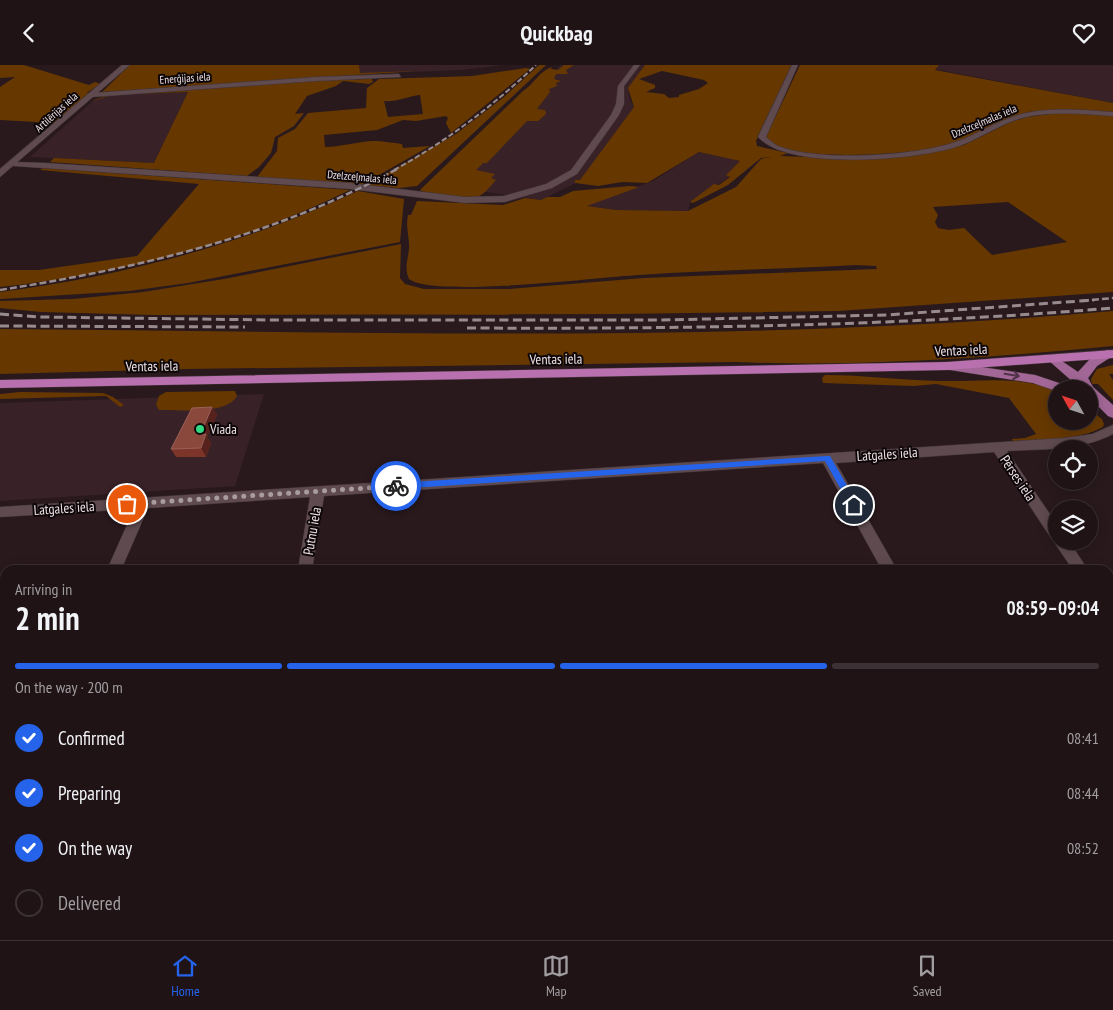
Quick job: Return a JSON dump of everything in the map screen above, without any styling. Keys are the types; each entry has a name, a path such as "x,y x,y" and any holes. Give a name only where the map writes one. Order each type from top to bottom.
{"highway":[{"name":"Ventas iela","path":"0,384 947,366 1110,354"}],"main road":[{"path":"1083,380 1085,371 1110,354"},
{"path":"1054,359 1079,380"},
{"path":"1054,359 1057,377 1060,380"},
{"path":"947,366 1022,376 1048,384"},
{"path":"1098,399 1113,415"},
{"path":"1098,408 1113,415"}],"street":[{"name":"Artilērijas iela","path":"0,175 126,65"},
{"name":"Dzelzceļmalas iela","path":"14,164 56,165 350,186 465,200 504,199 549,186 574,172 615,115 620,104 622,86 638,65"},
{"name":"Dzelzceļmalas iela","path":"795,65 762,137 770,145 781,151 805,155 852,157 927,152 963,143 1010,120 1028,115 1065,112 1113,114"},
{"name":"Enerģijas iela","path":"92,95 324,79 399,76"},
{"name":"Latgales iela","path":"0,512 997,447 1084,440 1104,435 1113,429"},
{"name":"Pērses iela","path":"997,447 1048,522"},
{"path":"827,458 887,565"},
{"name":"Putnu iela","path":"306,565 318,491"},
{"path":"116,565 143,503"},
{"path":"1067,550 1078,565"}],"shaded area":[{"path":"0,65 24,65 89,85 95,82 101,84 86,93 91,92 55,123 0,120 0,87 15,77 0,78"},
{"path":"130,65 359,65 360,73 417,71 102,92"},
{"path":"359,65 504,65 461,70 359,74"},
{"path":"539,65 546,65 417,186 399,188 367,185 456,134 504,97"},
{"path":"561,65 647,65 629,89 629,98 634,107 580,181 541,200 438,185"},
{"path":"564,65 574,65 566,70 568,74 556,74 554,79 561,81 556,83 557,86 549,89 550,92 537,109 545,110 546,114 538,121 527,121 487,163 483,163 476,170 495,174 491,178 496,180 484,193 475,197 459,197 431,194 420,190 544,71 552,67 551,69 558,70"},
{"path":"645,65 792,65 756,141 757,146 788,153 780,156 839,158 924,154 964,145 1011,122 1027,117 1057,113 1113,115 1113,292 838,311 616,314 154,315 41,312 0,308 0,301 73,299 143,292 224,279 401,244 400,278 405,284 424,289 509,289 644,278 877,269 876,266 856,265 693,272 482,287 450,287 424,284 409,279 407,274 409,248 407,219 408,215 411,215 417,201 503,205 525,198 541,200 547,197 560,197 573,191 630,186 639,187 587,206 616,210 688,211 736,187 761,159 771,157 761,158 728,185 693,203 690,202 714,184 719,185 730,177 726,175 740,161 699,152 647,183 622,182 598,186 575,183 575,180 580,180 634,107 628,88","holes":["662,71 704,80 708,83 699,89 679,95 679,97 669,98 664,94 646,92 655,88 655,85 639,79","1008,202 1067,242 992,255 964,228 949,230 938,228 935,222 938,215 933,207"]},
{"path":"800,65 939,65 935,70 1113,103 1113,113 1060,110 1029,112 1008,118 948,145 910,151 852,155 797,151 777,146 766,137"},
{"path":"939,65 1113,65 1113,103 934,69"},
{"path":"530,69 451,133 446,123 448,118 446,116 416,121 403,120 377,130 324,135 325,147 374,141 402,144 403,148 430,146 363,184 257,177 277,151 278,138 295,129 308,113 366,108 367,88 379,79 472,76","holes":["420,95 423,114 388,117 384,101"]},
{"path":"372,79 373,82 369,84 343,81 336,86 307,96 295,114 304,113 294,126 275,137 271,153 259,167 247,176 50,162 54,158 154,163 188,92 127,94 328,80"},
{"path":"188,92 154,163 30,157 95,99 112,95"},
{"path":"699,152 740,161 726,175 731,176 690,202 688,211 616,210 586,206 653,181"},
{"path":"43,168 350,190 309,209 223,241 135,265 90,274 0,287 0,270 39,270 137,256 199,184 40,170"},
{"path":"358,191 404,199 400,242 188,283 129,291 0,299 0,292 92,277 138,267 228,242 272,227"},
{"path":"1113,311 1113,346 925,360 830,363 736,362 186,369 0,374 0,329 418,333 696,332 974,321"},
{"path":"1113,365 1113,374 1109,374 1113,380 1113,400 1098,384 1098,380 1091,380 1097,369"},
{"path":"825,375 939,381 998,380 1027,382 1048,387 1048,430 1097,430 1071,437 1013,441 1012,439 1025,438 1036,434 1009,398 936,384 914,386 823,383 822,378"},
{"path":"235,391 237,396 231,402 212,409 159,410 156,405 159,396 166,392"},
{"path":"20,392 103,393 124,405 120,407 106,396 0,399 0,394"},
{"path":"264,394 235,486 0,501 0,403"},
{"path":"1098,416 1102,419 1103,427 1098,430"}],"building":[{"path":"212,407 200,435 206,434 201,448 171,449 192,408"}],"railway":[{"path":"394,170 414,159 469,122 536,65"},
{"path":"0,290 103,271 204,247 302,213 350,193 397,169"},
{"path":"1087,300 1113,298"},
{"path":"0,314 40,317 273,320 661,320 887,315 1087,300"},
{"path":"1082,301 1087,300"},
{"path":"1087,300 1094,300"},
{"path":"467,328 710,327 871,323 1113,308"},
{"path":"0,326 245,327"}],"way so far":[{"path":"127,504 396,486"}],"place":[{"name":"Viada","path":"200,429"}],"route":[{"path":"396,486 827,458 854,505"}]}
